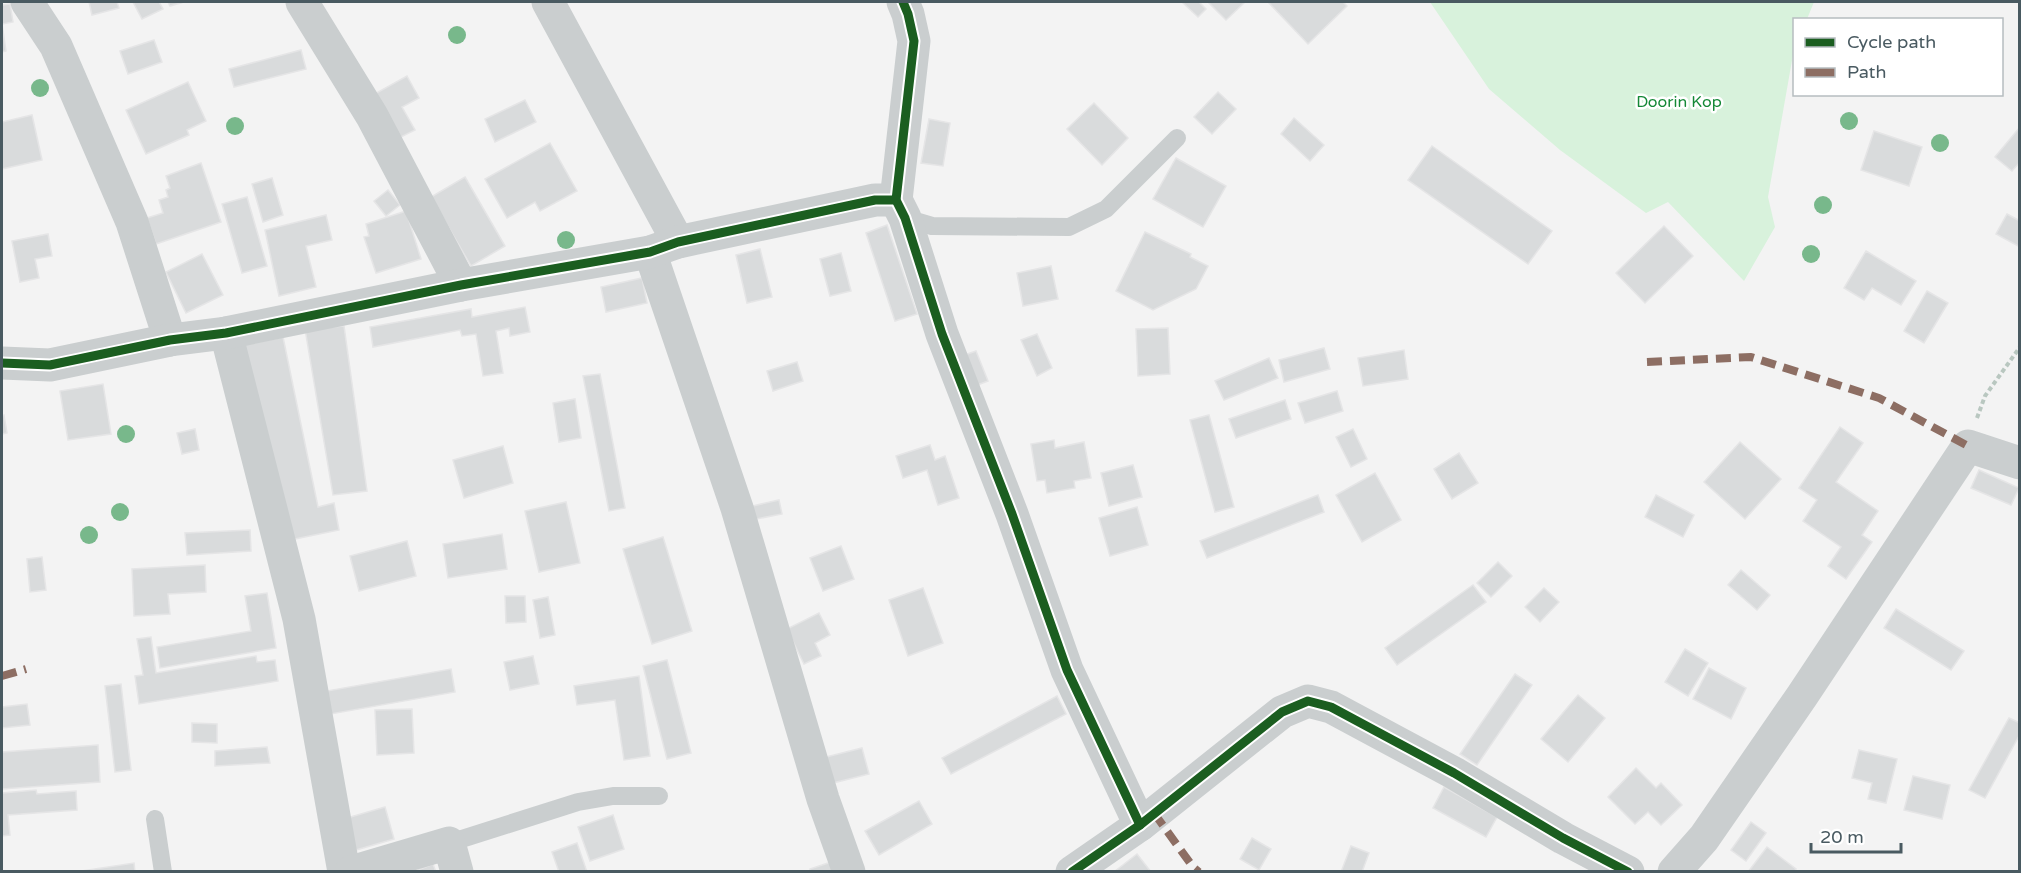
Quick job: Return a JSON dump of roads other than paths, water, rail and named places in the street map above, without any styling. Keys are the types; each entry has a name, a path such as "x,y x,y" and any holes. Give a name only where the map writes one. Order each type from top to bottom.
{"street":[{"path":"27,2 56,46 132,222 170,340"},
{"path":"302,2 372,116 461,285"},
{"path":"548,2 664,247 737,508 823,799 849,872"},
{"path":"903,2 914,41 901,209 942,334 1012,514 1067,670 1140,825"},
{"path":"2,363 50,365 170,340 226,333 461,285 664,247 875,200 901,209"},
{"path":"226,333 299,619 344,872"},
{"path":"1674,872 1704,837 1796,706 1968,446 2019,463"},
{"path":"1072,872 1140,825 1282,712 1308,701 1342,712 1454,773 1563,838 1628,872"},
{"path":"351,872 453,857"}],"lane":[{"path":"901,209 932,226 1069,227 1106,208 1176,138"},
{"path":"453,857 578,802 613,796 659,795"},
{"path":"155,819 163,872"}],"park label":[{"name":"Doorin Kop","path":"1679,102"}]}
